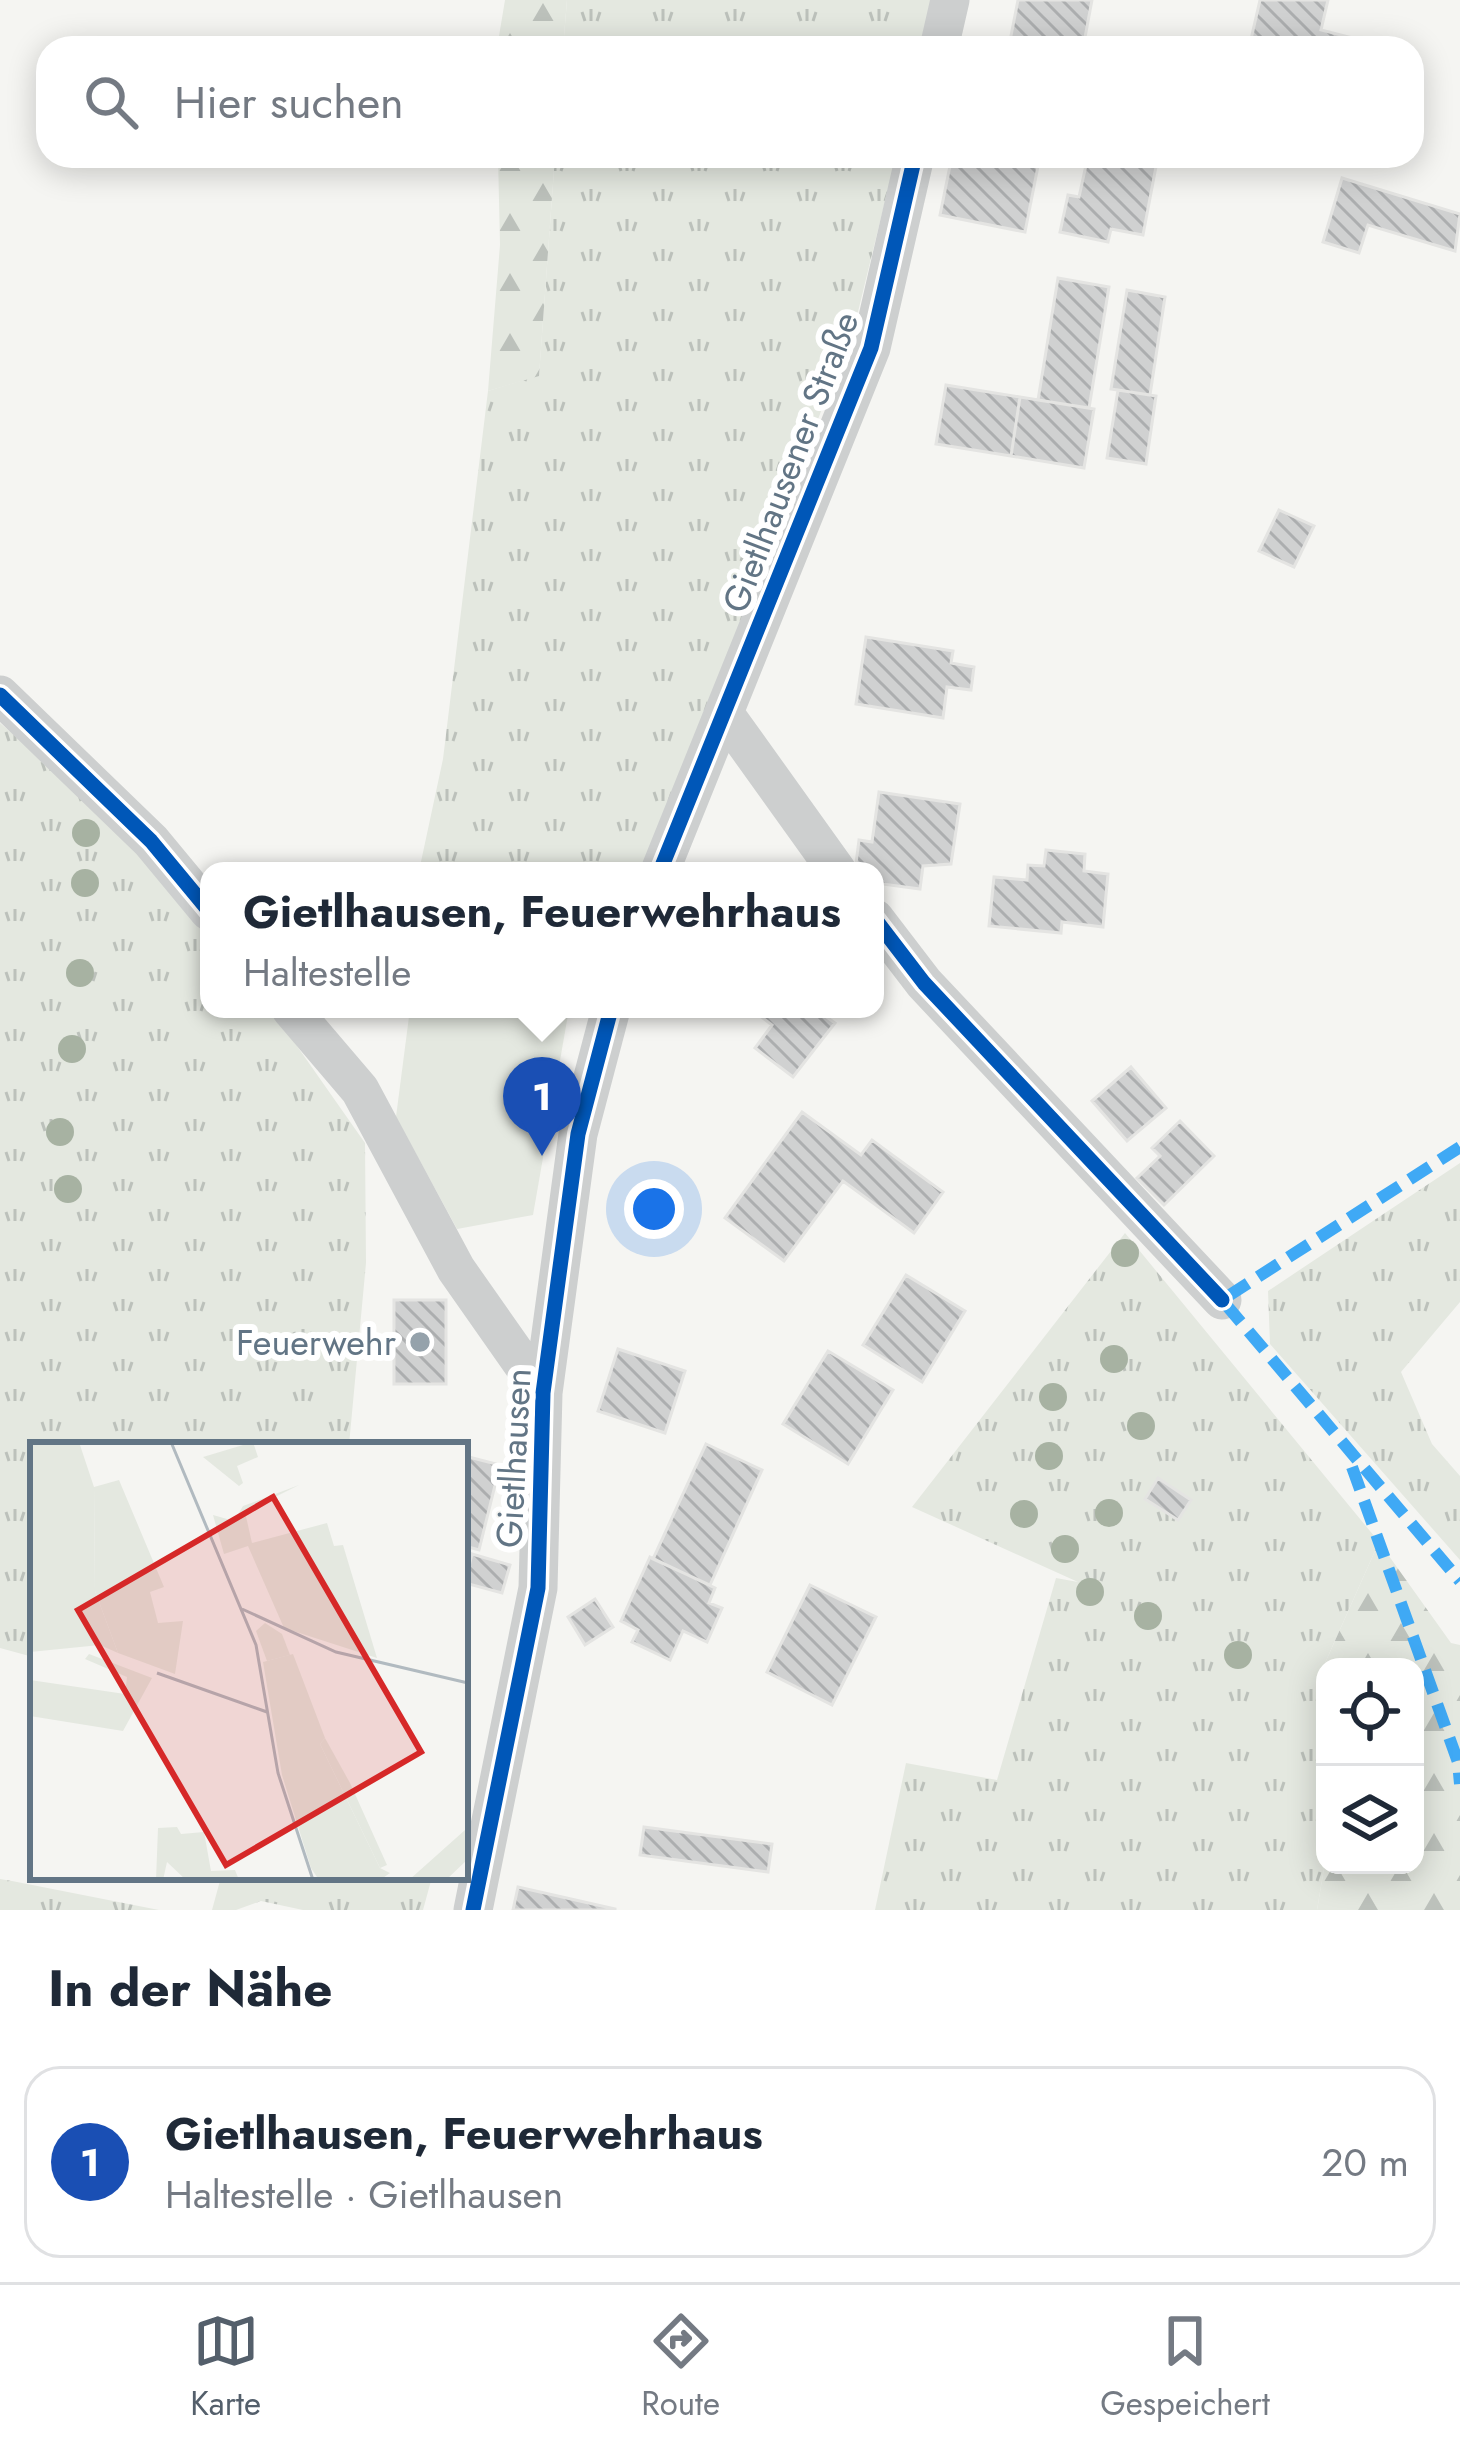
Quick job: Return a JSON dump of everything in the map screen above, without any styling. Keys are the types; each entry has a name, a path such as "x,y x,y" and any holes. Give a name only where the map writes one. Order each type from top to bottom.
{"street":[{"path":"942,36 950,0"},
{"name":"Gietlhausener Straße","path":"726,716 871,347 912,168"},
{"path":"0,695 151,842 200,900"},
{"path":"664,862 726,716"},
{"path":"726,716 831,862"},
{"path":"884,931 924,982 1222,1300"},
{"path":"299,1018 360,1090 456,1269 543,1393"},
{"name":"Gietlhausen","path":"473,1910 538,1588 543,1393 578,1134 609,1018"}],"green space":[{"path":"505,0 567,0 564,36 499,36"},
{"path":"567,0 933,0 925,36 564,36"},
{"path":"498,168 554,168 539,376 488,391 500,245"},
{"path":"554,168 893,168 856,320 648,862 421,862 443,759 488,391 539,375"},
{"path":"0,723 70,783 200,920 200,1018 277,1018 365,1143 366,1263 349,1442 30,1442 30,1656 0,1648"},
{"path":"409,1018 567,1018 533,1215 457,1229 396,1117"},
{"path":"1460,1163 1460,1302 1401,1372 1432,1444 1460,1476 1460,1560 1270,1344 1268,1291"},
{"path":"1125,1233 1379,1542 1327,1658 1316,1658 1316,1874 1323,1874 1317,1910 875,1910 906,1763 997,1780 1056,1578 1078,1582 912,1507"},
{"path":"1379,1542 1451,1643 1460,1645 1460,1910 1317,1910 1323,1874 1424,1874 1424,1658 1327,1658"},
{"path":"0,1879 12,1881 159,1910 0,1910"},
{"path":"220,1880 431,1880 423,1910 303,1910 261,1901 236,1910 212,1910"}],"building":[{"path":"1018,0 1092,0 1085,36 1011,36"},
{"path":"1260,0 1328,0 1321,30 1345,36 1252,36"},
{"path":"950,168 1038,168 1025,232 940,215"},
{"path":"1085,168 1156,168 1143,235 1111,229 1108,242 1060,232 1068,195 1079,197"},
{"path":"1342,178 1460,214 1455,251 1368,225 1359,253 1323,242"},
{"path":"1058,278 1109,287 1089,408 1038,400"},
{"path":"1127,290 1165,297 1150,395 1111,389"},
{"path":"946,385 1020,397 1011,456 936,444"},
{"path":"1118,390 1156,396 1146,464 1107,458"},
{"path":"1020,397 1094,409 1084,468 1011,456"},
{"path":"1279,510 1314,526 1294,567 1259,551"},
{"path":"866,637 953,651 951,663 974,667 971,690 947,687 943,718 856,704"},
{"path":"879,792 960,804 951,864 923,866 920,889 884,884 884,862 856,862 859,840 872,842"},
{"path":"1046,850 1085,854 1084,871 1108,874 1103,927 1062,922 1061,933 989,926 994,877 1027,880 1028,865 1044,866"},
{"path":"763,1018 828,1018 835,1023 793,1077 755,1048 772,1025"},
{"path":"1131,1067 1166,1108 1127,1141 1092,1101"},
{"path":"802,1112 861,1155 872,1140 943,1192 914,1233 843,1181 784,1261 725,1218"},
{"path":"1180,1121 1214,1156 1164,1205 1137,1178 1160,1156 1152,1148"},
{"path":"906,1275 965,1311 922,1382 863,1345"},
{"name":"Feuerwehr","path":"394,1300 446,1300 446,1384 394,1384"},
{"path":"618,1349 685,1371 665,1433 598,1411"},
{"path":"828,1351 893,1390 848,1464 783,1424"},
{"path":"706,1444 762,1470 710,1585 653,1559"},
{"path":"468,1457 500,1465 479,1550 468,1547"},
{"path":"1158,1478 1191,1500 1178,1520 1145,1499"},
{"path":"472,1554 510,1565 502,1593 468,1584"},
{"path":"650,1557 715,1588 709,1603 722,1608 707,1642 683,1631 670,1660 632,1642 638,1630 621,1621"},
{"path":"810,1585 876,1617 832,1705 767,1672"},
{"path":"595,1599 613,1627 585,1645 568,1617"},
{"path":"644,1827 772,1844 768,1872 640,1855"},
{"path":"518,1887 615,1909 615,1910 513,1910"}],"marked path":[{"path":"1460,1147 1222,1300 1460,1581"},
{"path":"1352,1467 1458,1762 1460,1784"}],"cycle path":[{"path":"664,862 871,348 912,168"},
{"path":"0,695 151,841 200,900"},
{"path":"884,931 924,983 1222,1300"},
{"path":"473,1910 538,1588 543,1393 578,1134 609,1018"}],"place":[{"name":"Gietlhausen, Feuerwehrhaus","path":"542,1156"},
{"name":"Feuerwehr","path":"420,1342"}]}
